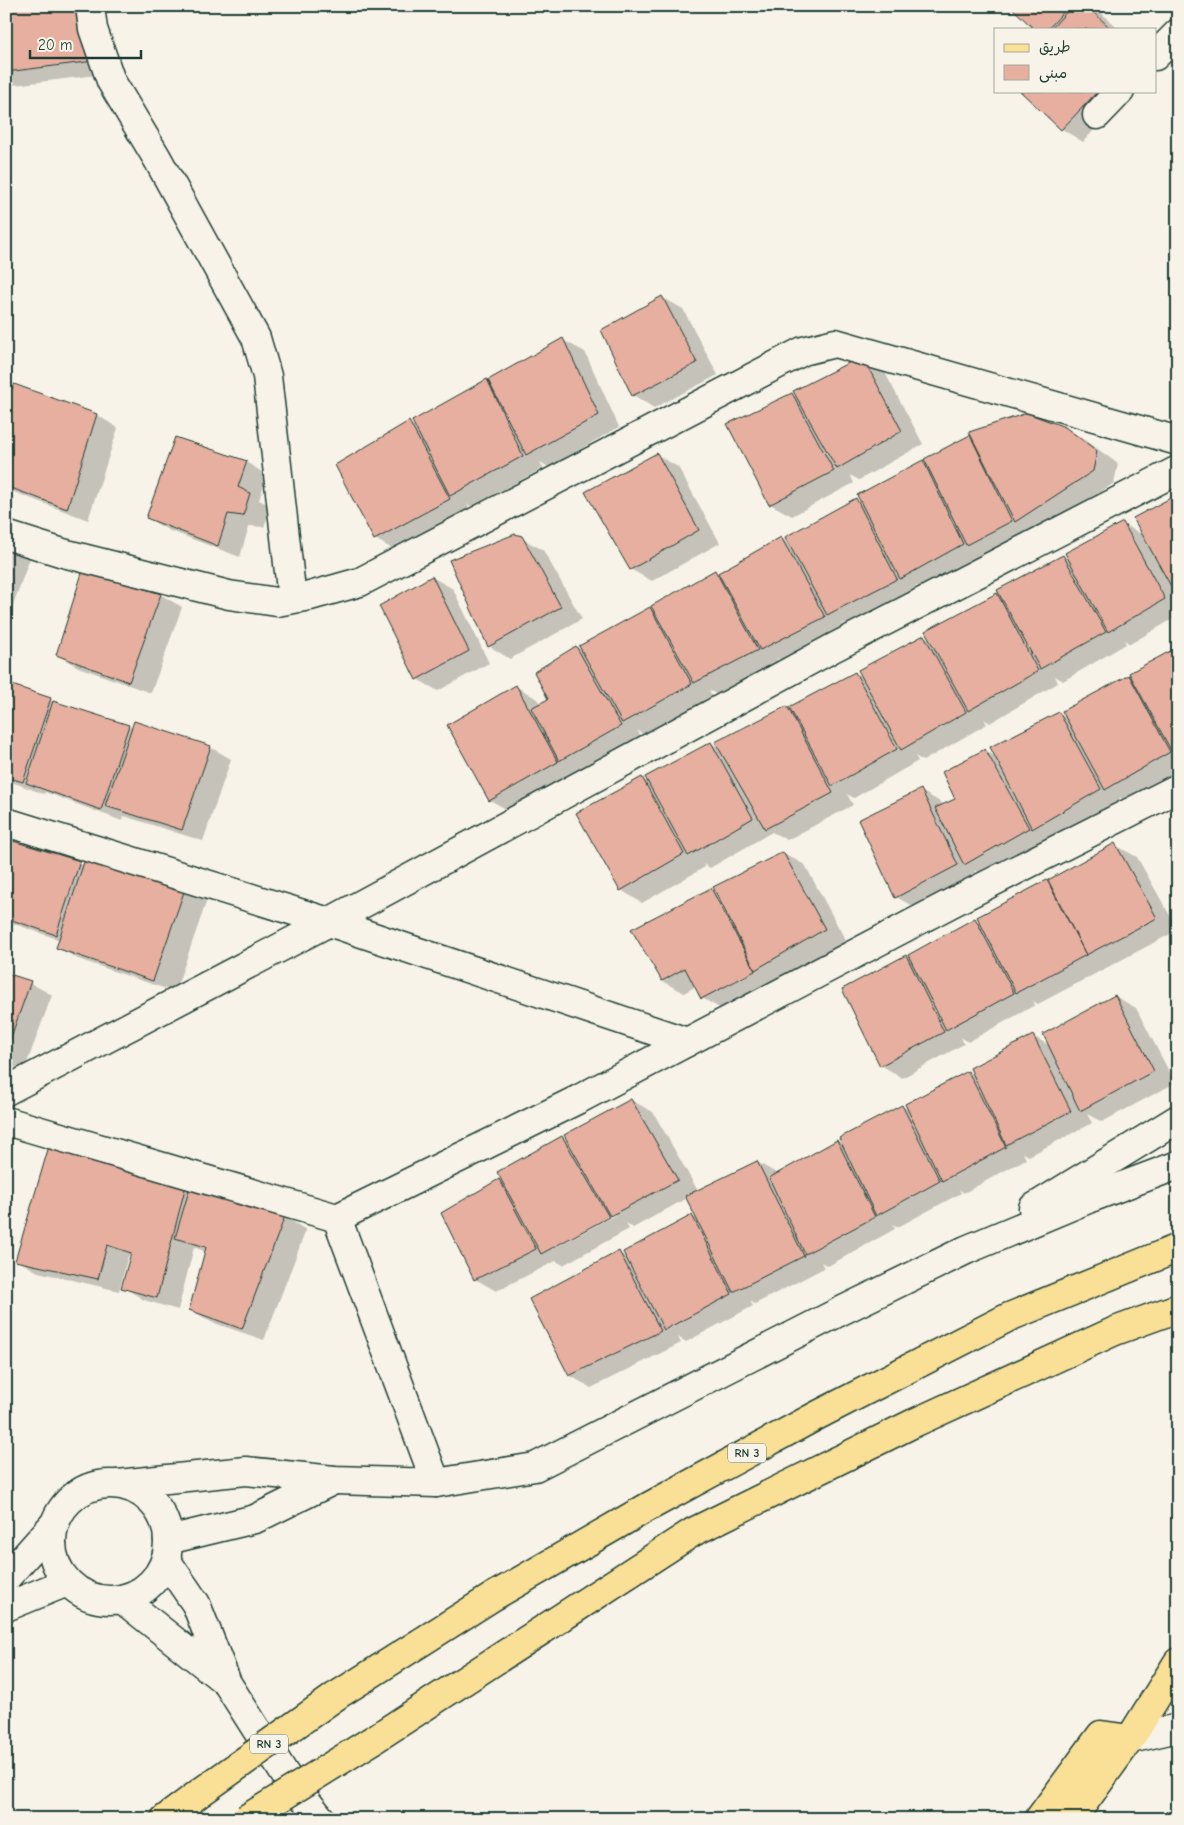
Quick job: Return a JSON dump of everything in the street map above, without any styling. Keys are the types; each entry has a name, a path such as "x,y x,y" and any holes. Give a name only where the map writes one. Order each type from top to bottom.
{"main road":[{"name":"RN 3","path":"165,1819 336,1696 494,1596 648,1506 818,1415 1010,1317 1178,1248"},
{"path":"246,1819 373,1740 693,1532 914,1423 1115,1331 1178,1308"},
{"path":"1072,1819 1130,1739 1178,1662"},
{"path":"1039,1819 1101,1736 1130,1739"}],"street":[{"path":"90,6 93,29 111,81 157,158 256,338 267,376 292,599"},
{"path":"1156,55 1178,33"},
{"path":"1097,115 1119,92"},
{"path":"6,535 63,552 229,595 277,602 310,596 360,582 803,351 835,344 1178,441"},
{"path":"6,1091 329,922 833,648 1178,470"},
{"path":"6,1122 337,1218 579,1099 959,899 1178,788"},
{"path":"6,822 329,922 687,1042"},
{"path":"966,1250 1105,1162 1178,1119"},
{"path":"6,1578 54,1524 64,1506 79,1492 97,1484 118,1484 246,1471 334,1480 436,1483 535,1467 839,1312 966,1250 1088,1199 1178,1165"},
{"path":"337,1218 436,1483"},
{"path":"54,1524 51,1544 56,1564 67,1582 82,1594 102,1600 122,1599 141,1592 156,1578 167,1550 255,1519 334,1480"},
{"path":"118,1484 137,1490 153,1503 164,1520 167,1550 196,1604 228,1683 286,1776 321,1819"},
{"path":"6,1607 67,1582"},
{"path":"122,1599 228,1683"},
{"path":"1130,1739 1178,1728"}],"building":[{"path":"6,6 85,6 94,61 6,72"},
{"path":"1010,6 1069,6 1049,28 1033,28"},
{"path":"1072,6 1087,6 1110,28 1052,28"},
{"path":"1021,92 1097,92 1061,130"},
{"path":"662,296 697,363 632,396 601,330"},
{"path":"563,338 599,415 526,455 488,380"},
{"path":"862,356 902,431 837,469 793,391"},
{"path":"487,379 523,456 450,496 412,421"},
{"path":"14,384 97,414 67,509 6,486 6,407"},
{"path":"792,393 834,471 769,505 727,424"},
{"path":"1027,413 1065,427 1097,451 1093,471 1015,522 969,432"},
{"path":"409,421 450,499 374,540 335,465"},
{"path":"970,435 1012,521 966,545 924,459"},
{"path":"175,437 247,461 238,487 250,493 243,516 228,514 218,546 146,518"},
{"path":"657,453 699,530 630,570 585,492"},
{"path":"923,460 963,544 900,579 857,495"},
{"path":"1178,494 1178,596 1177,597 1133,518"},
{"path":"856,498 897,579 827,615 785,537"},
{"path":"1123,522 1165,599 1108,632 1065,553"},
{"path":"515,534 522,536 561,607 488,647 449,560"},
{"path":"781,537 825,617 760,650 718,573"},
{"path":"1063,555 1106,632 1040,669 997,590"},
{"path":"83,570 161,594 129,682 56,655"},
{"path":"715,570 758,650 694,683 651,606"},
{"path":"432,576 469,651 416,680 379,606"},
{"path":"997,593 1038,671 968,711 925,631"},
{"path":"650,607 692,684 622,723 579,646"},
{"path":"924,635 966,712 901,750 858,670"},
{"path":"576,646 621,726 559,761 531,708 548,699 534,672"},
{"path":"1178,647 1178,748 1172,752 1129,673"},
{"path":"855,672 897,749 832,786 789,707"},
{"path":"1129,675 1170,752 1105,790 1062,711"},
{"path":"6,683 51,698 23,782 6,777"},
{"path":"516,685 558,762 489,801 447,725"},
{"path":"53,701 129,725 101,810 26,783"},
{"path":"787,706 833,793 765,829 715,742"},
{"path":"1059,712 1101,789 1032,829 990,747"},
{"path":"134,721 211,746 182,830 105,806"},
{"path":"711,742 753,818 688,856 645,777"},
{"path":"985,749 1029,828 964,865 935,808 955,799 942,772"},
{"path":"642,777 684,854 620,891 576,813"},
{"path":"921,789 958,865 895,898 858,820"},
{"path":"13,841 80,861 56,935 6,918 6,859"},
{"path":"1115,843 1157,918 1086,955 1048,880"},
{"path":"783,852 825,929 755,970 713,887"},
{"path":"86,856 186,886 153,981 56,948"},
{"path":"1047,880 1086,955 1016,993 977,917"},
{"path":"711,888 755,971 701,999 685,968 662,981 631,929"},
{"path":"975,918 1014,993 946,1030 908,955"},
{"path":"906,955 944,1032 880,1066 842,989"},
{"path":"6,973 31,981 6,1051"},
{"path":"1115,995 1154,1071 1080,1111 1043,1034"},
{"path":"1033,1035 1071,1111 1006,1145 970,1068"},
{"path":"968,1071 1006,1147 942,1181 905,1104"},
{"path":"631,1099 678,1180 610,1216 564,1135"},
{"path":"902,1105 940,1181 876,1216 839,1138"},
{"path":"562,1136 609,1217 541,1254 497,1172"},
{"path":"837,1140 875,1217 805,1254 769,1178"},
{"path":"49,1146 186,1185 157,1298 121,1288 131,1253 107,1245 98,1279 15,1261"},
{"path":"757,1161 804,1256 733,1292 685,1196"},
{"path":"499,1179 536,1249 474,1280 441,1213"},
{"path":"190,1187 285,1216 242,1329 189,1310 206,1247 175,1238"},
{"path":"692,1215 732,1294 664,1330 623,1252"},
{"path":"619,1251 661,1331 569,1376 529,1299"}]}
